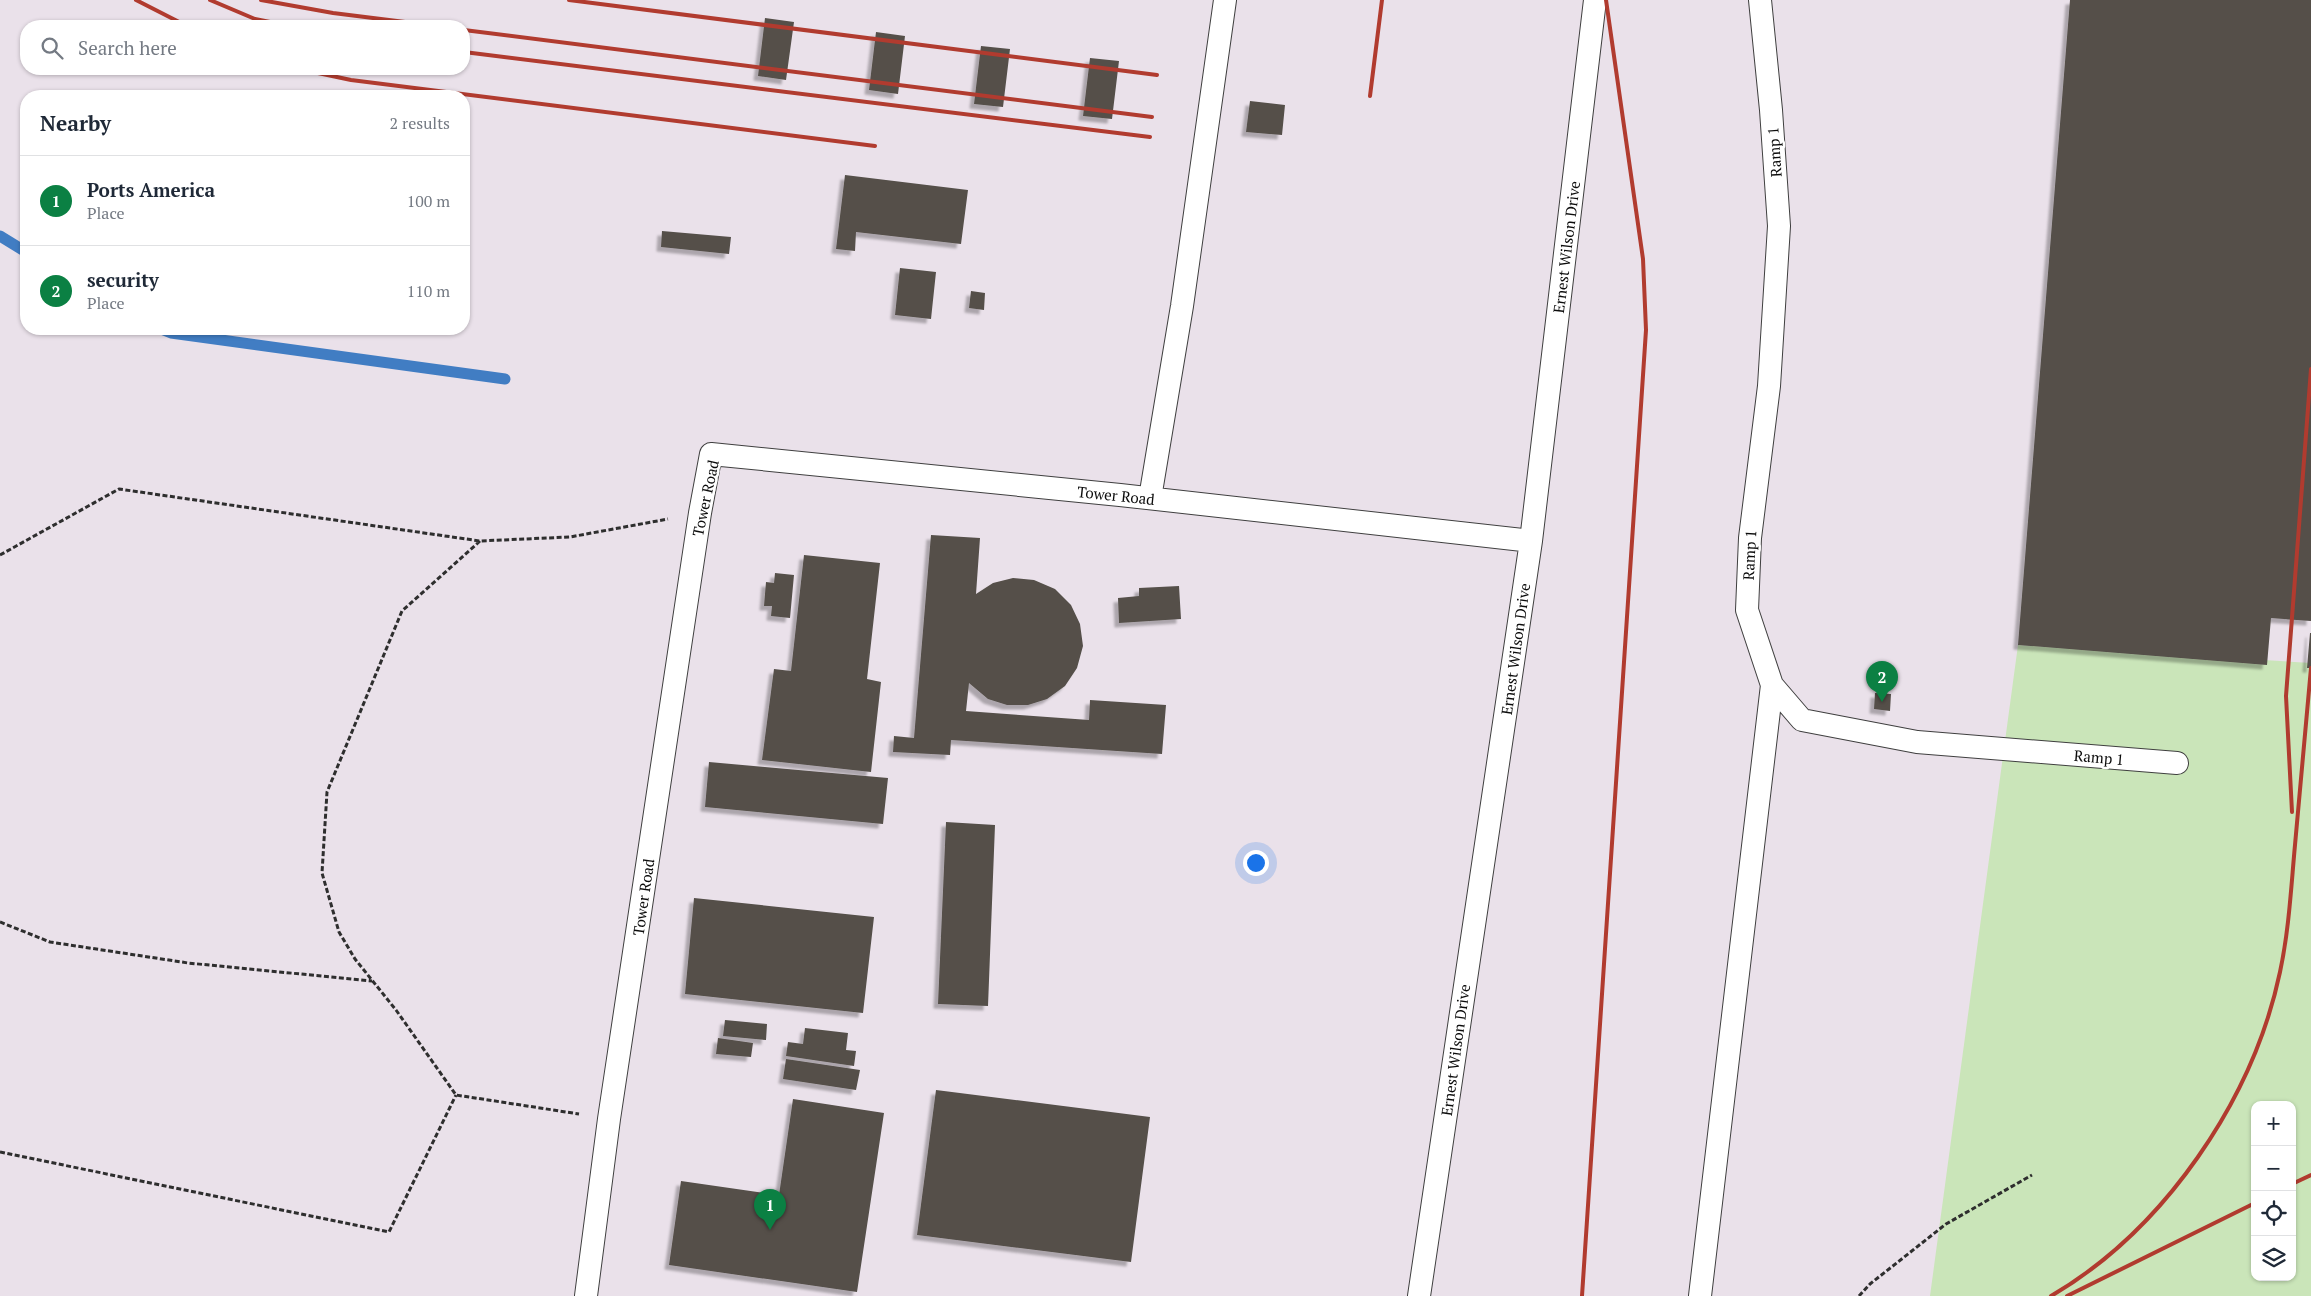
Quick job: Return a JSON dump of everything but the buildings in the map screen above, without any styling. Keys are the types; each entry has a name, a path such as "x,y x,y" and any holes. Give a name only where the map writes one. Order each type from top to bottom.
{"lane":[{"path":"1150,498 1182,306 1226,0"},
{"name":"Ernest Wilson Drive","path":"1419,1296 1531,541 1595,0"},
{"name":"Ramp 1","path":"1760,0 1771,110 1779,226 1768,386 1750,538 1747,610 1772,686 1802,720 1917,742 2177,763"},
{"name":"Tower Road","path":"586,1296 609,1119 700,513 711,454 1150,498 1531,541"},
{"path":"1700,1296 1772,686"}],"path":[{"path":"0,555 119,489 480,541 570,536 700,513"},
{"path":"480,541 402,611 327,792 322,873 339,932 355,960 396,1010 456,1096 609,1119"},
{"path":"0,922 50,942 188,963 372,981"},
{"path":"0,1152 389,1232 456,1096"},
{"path":"1859,1296 1870,1284 1946,1224 2032,1176"}],"shaded area":[{"path":"0,0 2311,0 2311,1296 0,1296"}],"green space":[{"path":"2018,645 2311,663 2311,1296 1930,1296"}],"waterway":[{"path":"0,236 20,248"},
{"path":"186,335 505,379"}],"railway":[{"path":"136,0 175,20"},
{"path":"210,0 260,20"},
{"path":"261,0 333,13 389,20"},
{"path":"569,0 1157,75"},
{"path":"1370,96 1382,0"},
{"path":"1582,1296 1646,330 1643,259 1606,0"},
{"path":"470,31 1152,117"},
{"path":"470,53 1150,137"},
{"path":"327,75 351,80 430,90"},
{"path":"470,95 875,146"},
{"path":"2292,812 2286,696 2311,369"},
{"path":"2051,1296 2092,1268 2131,1236 2166,1198 2198,1157 2225,1113 2249,1067 2267,1020 2280,972 2286,940 2311,668"},
{"path":"2296,1182 2311,1175"},
{"path":"2067,1296 2251,1205"}],"place":[{"name":"security","path":"1882,702"},
{"name":"Ports America","path":"770,1230"}]}
